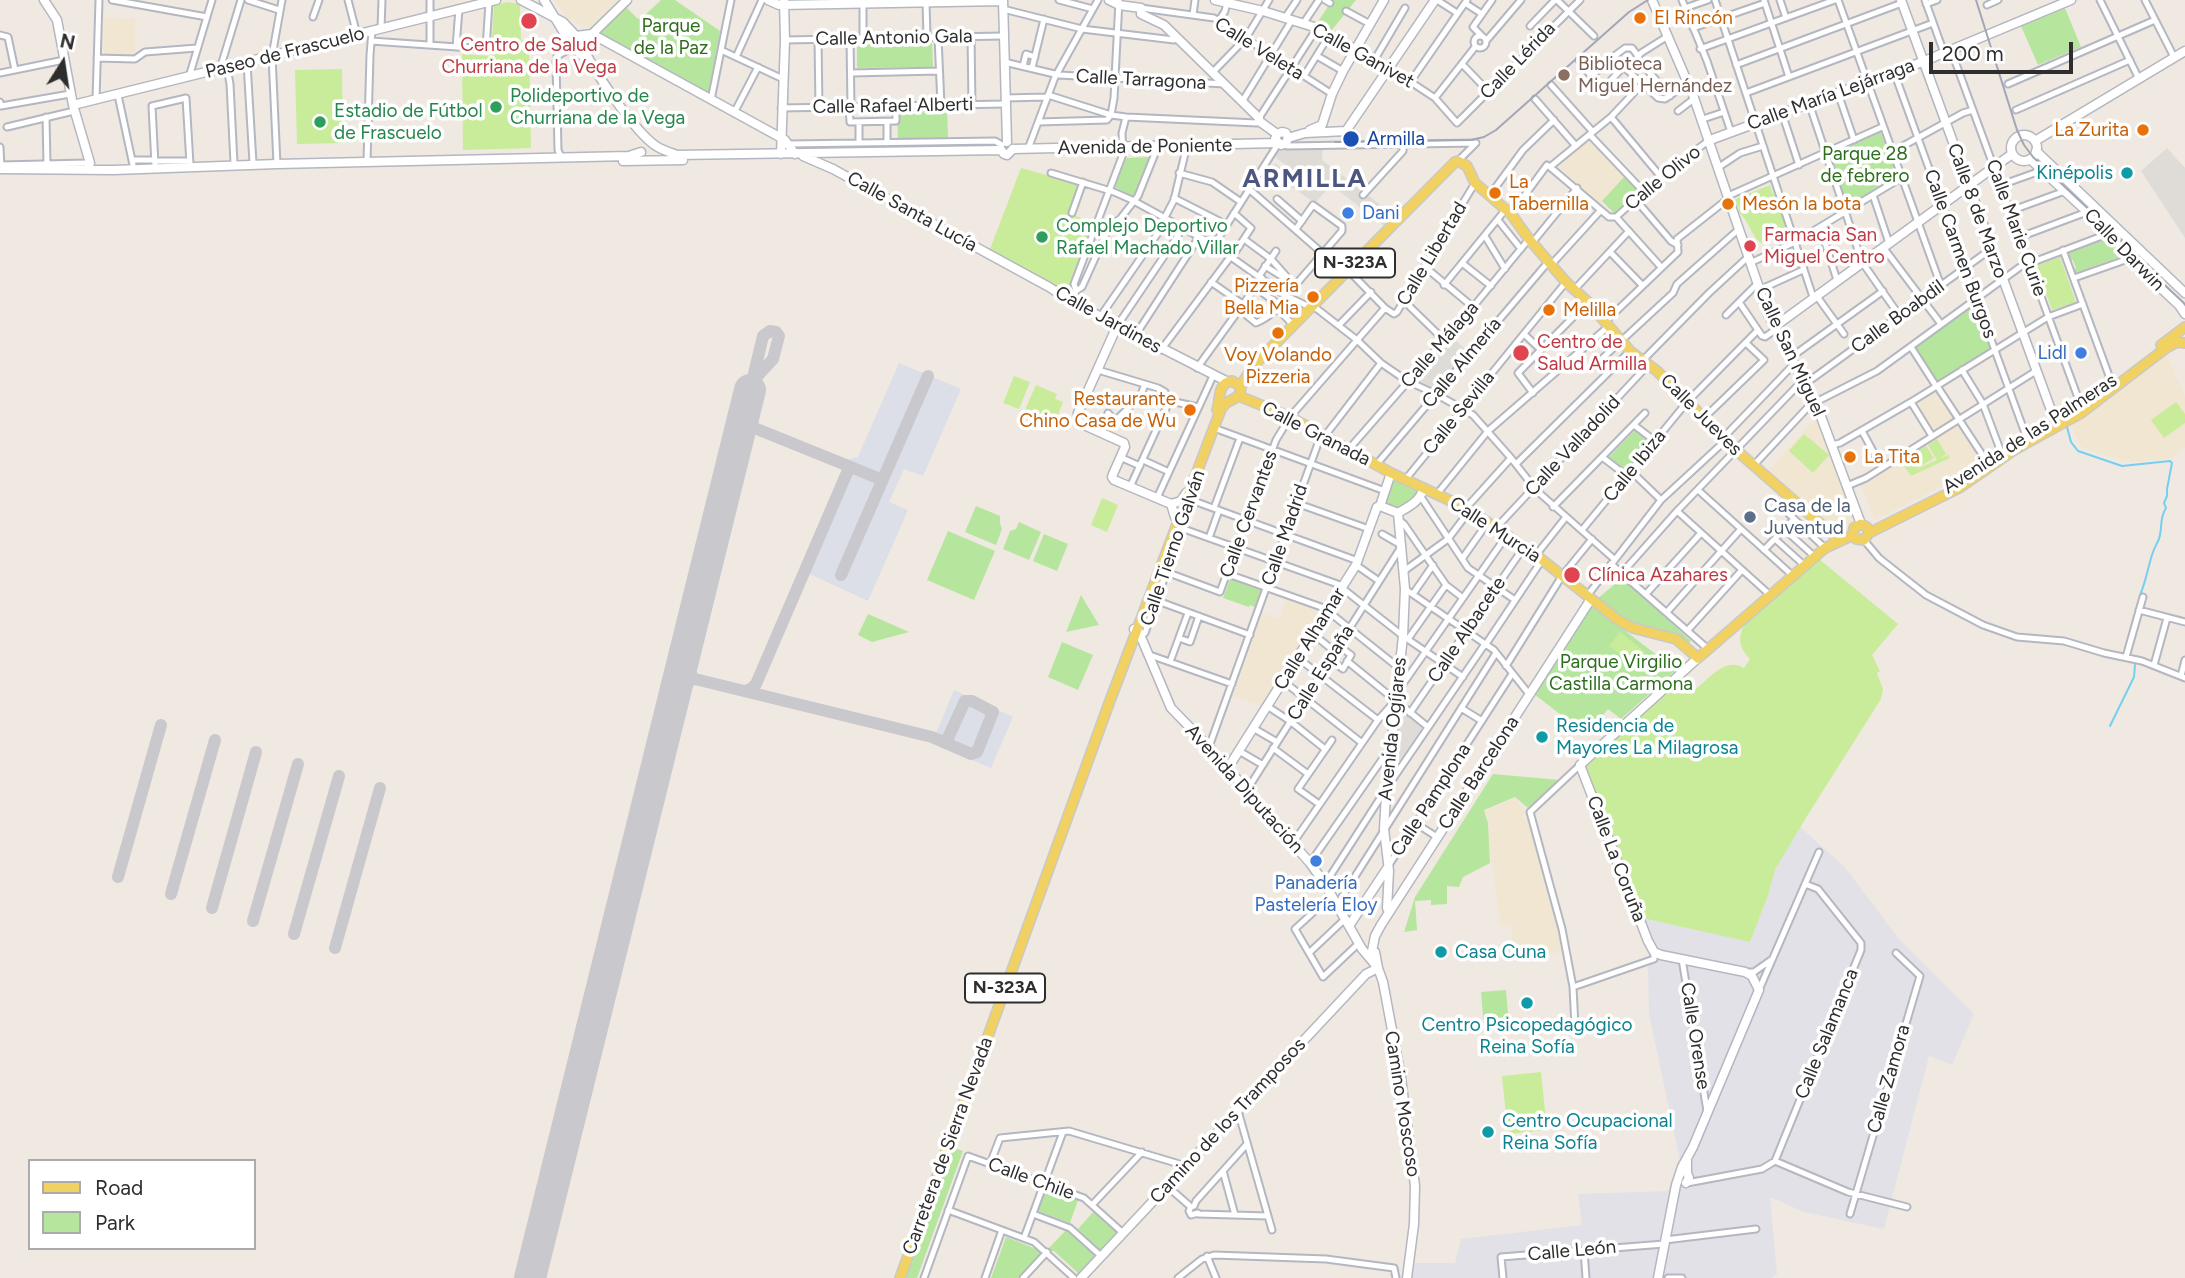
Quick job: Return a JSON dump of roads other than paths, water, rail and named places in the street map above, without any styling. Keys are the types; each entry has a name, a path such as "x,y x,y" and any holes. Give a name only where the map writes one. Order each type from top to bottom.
{"main road":[{"name":"Calle Jueves","path":"1458,161 1466,166 1475,183 1509,211 1530,241 1630,351 1646,362 1736,450 1839,541"},
{"name":"N-323A","path":"1225,398 1220,388 1253,366 1454,162 1458,161"},
{"name":"Avenida de las Palmeras","path":"1865,531 1963,479 2026,436 2081,406 2185,327"},
{"name":"Avenida de las Palmeras","path":"1865,531 1959,488 2022,446 2092,405 2166,348 2176,342 2185,342"},
{"name":"N-323A","path":"1240,393 1253,366"},
{"path":"1225,398 1240,393 1236,382 1229,381"},
{"name":"Calle Granada","path":"1240,393 1290,417 1391,473"},
{"name":"Calle Tierno Galván","path":"1137,632 1150,584 1175,517 1176,503 1225,398"},
{"name":"Calle Tierno Galván","path":"1137,632 1153,600 1214,423"},
{"name":"Calle Murcia","path":"1391,473 1423,493 1437,494 1468,509 1539,558 1625,625 1676,639 1698,658"},
{"path":"1698,658 1814,556 1853,535 1856,539 1865,531"},
{"name":"Carretera de Sierra Nevada","path":"900,1278 1137,632"}],"street":[{"path":"44,0 57,20 73,108 88,163"},
{"path":"96,100 99,0"},
{"path":"112,0 207,17"},
{"path":"189,77 212,0"},
{"path":"234,163 230,84 223,69 241,0"},
{"path":"247,0 278,10"},
{"path":"276,0 278,10"},
{"path":"277,164 272,56 278,10 282,0"},
{"path":"313,17 318,0"},
{"path":"348,0 357,35"},
{"path":"367,162 371,41 377,30 383,0"},
{"path":"430,0 430,45"},
{"path":"521,0 558,19"},
{"path":"544,0 639,132 660,153"},
{"path":"561,157 558,150 557,56 565,43 575,42 592,34 627,0"},
{"path":"711,100 731,0"},
{"path":"736,57 762,0"},
{"path":"768,0 1003,3 1044,19 1082,29 1174,40 1177,37"},
{"path":"1059,0 1093,9"},
{"path":"1028,149 1057,74 1098,0"},
{"path":"1109,0 1141,8 1141,13 1164,24 1281,141 1214,245"},
{"path":"1193,15 1195,0"},
{"path":"1213,72 1246,38 1269,0"},
{"path":"1242,102 1271,55 1297,0"},
{"path":"1303,24 1318,0"},
{"path":"1304,133 1322,125 1343,71 1384,0"},
{"path":"1388,67 1436,0 1457,13"},
{"path":"1486,41 1473,27 1492,0"},
{"path":"1475,47 1482,47 1521,0"},
{"path":"1530,26 1556,0 1594,36"},
{"name":"Calle Lérida","path":"1457,123 1580,0"},
{"name":"Calle San Miguel","path":"1652,0 1703,119 1758,287 1775,328 1815,402 1865,531 1880,558 1926,595 1983,625 2017,637 2064,641 2126,657 2183,677"},
{"path":"1682,0 1731,132"},
{"path":"1685,8 1708,0"},
{"path":"1715,0 1814,296 1844,334"},
{"path":"1780,0 1786,18"},
{"path":"1700,48 1836,0 1941,286"},
{"path":"1926,2 1937,0"},
{"path":"1987,5 1998,0"},
{"name":"Calle María Lejárraga","path":"1710,140 1922,62 2071,0"},
{"path":"2100,0 2139,79"},
{"path":"2145,0 2174,57"},
{"path":"371,41 486,49 493,1"},
{"name":"Paseo de Frascuelo","path":"73,108 118,94 493,1"},
{"path":"1220,1 1225,11 1220,19"},
{"name":"Calle Ganivet","path":"1220,1 1240,2 1330,34 1411,81 1435,99 1457,123"},
{"path":"1411,81 1466,1 1482,15"},
{"path":"1693,28 1764,1 1789,77"},
{"path":"780,154 785,141 781,108 784,2"},
{"path":"857,2 863,38"},
{"path":"926,2 927,37"},
{"path":"1736,65 1901,2"},
{"name":"Calle 8 de Marzo","path":"1901,2 2054,421"},
{"name":"Calle Marie Curie","path":"1926,2 1973,110 2081,406"},
{"path":"1003,3 1005,147"},
{"path":"1038,121 1107,120 1111,115 1118,33 1124,3"},
{"name":"Calle Veleta","path":"1141,8 1214,18 1332,94"},
{"path":"1375,59 1405,8"},
{"path":"456,47 459,9"},
{"path":"1346,11 1370,24"},
{"path":"1032,68 1044,19"},
{"path":"2008,84 2155,20"},
{"path":"1745,93 1933,23"},
{"path":"1111,115 1257,123 1317,29"},
{"path":"592,34 785,141 797,154"},
{"path":"1304,76 1330,34"},
{"path":"0,35 8,37 15,70"},
{"path":"1435,99 1475,47 1474,41 1481,35"},
{"path":"971,36 972,105"},
{"name":"Calle Antonio Gala","path":"785,40 1004,36"},
{"path":"1605,87 1638,56 1668,36"},
{"path":"938,37 941,106"},
{"path":"850,38 850,122 896,121 896,106"},
{"path":"818,39 819,108"},
{"path":"1579,60 1591,76 1625,47 1632,48 1638,56"},
{"path":"97,58 135,59 145,51 197,48"},
{"path":"721,50 783,79"},
{"path":"2035,141 2185,51"},
{"path":"1023,66 1026,54 1035,57"},
{"path":"1317,55 1343,71"},
{"path":"1613,57 1658,98 1665,99 1689,82"},
{"path":"2016,110 2130,60"},
{"path":"0,73 64,61"},
{"name":"Calle Tarragona","path":"1004,62 1057,74 1225,84"},
{"path":"247,63 253,163"},
{"path":"1462,64 1489,92"},
{"path":"734,113 758,67"},
{"name":"Avenida de Poniente","path":"770,155 1005,147 1184,148 1281,141 1304,133 1346,131 1388,67"},
{"path":"851,73 939,71"},
{"path":"1649,72 1670,96"},
{"name":"Calle Carmen Burgos","path":"1894,72 2026,436"},
{"path":"1550,167 1611,117 1642,84"},
{"path":"1551,85 1644,192"},
{"path":"1838,93 1854,140"},
{"path":"0,102 1,106 70,94"},
{"path":"118,94 132,163"},
{"name":"Calle Rafael Alberti","path":"781,108 972,105 1048,96 1111,115"},
{"path":"155,162 152,106 186,98 189,162"},
{"path":"1678,111 1695,98"},
{"path":"1535,99 1576,146"},
{"path":"1809,103 1863,262 1899,316"},
{"path":"7,127 73,108"},
{"path":"1892,152 1973,110"},
{"path":"1703,119 1724,111"},
{"path":"1782,113 1799,165"},
{"path":"46,117 47,164"},
{"path":"1072,302 1076,291 1074,284 1123,154 1122,133 1126,117"},
{"path":"1611,117 1661,177"},
{"path":"1490,195 1522,150 1554,121"},
{"path":"859,122 859,143"},
{"path":"887,122 890,143 916,152"},
{"path":"1437,494 1488,431 1607,324 1678,252 1677,239 1729,197 1882,127"},
{"path":"639,132 643,154"},
{"path":"2025,135 2035,141 2033,155 2022,161 2012,153 2011,146 2016,137 2025,135"},
{"name":"Calle Olivo","path":"1616,217 1661,177 1710,140"},
{"name":"Avenida de Poniente","path":"785,141 995,141 1005,147"},
{"name":"Avenida de Poniente","path":"1281,141 1287,146 1476,143 1458,161"},
{"path":"1363,195 1402,151 1403,144"},
{"path":"1076,291 1083,287 1110,225 1120,219 1138,196 1158,146"},
{"path":"1719,167 1740,153 1763,146"},
{"path":"0,147 1,167"},
{"path":"1100,317 1166,219 1174,198 1184,148"},
{"path":"505,159 554,162 628,161 643,154 660,153 684,160 770,155"},
{"path":"1,167 104,170 660,153 770,155"},
{"name":"Calle Santa Lucía","path":"821,153 831,166"},
{"name":"Calle Santa Lucía","path":"831,166 835,153"},
{"path":"1739,302 1765,337 1814,296 2012,153"},
{"name":"Calle Santa Lucía","path":"797,154 831,166 991,255"},
{"name":"Calle Darwin","path":"2033,155 2043,170 2110,233 2185,314"},
{"name":"Calle Darwin","path":"2033,155 2185,293"},
{"path":"1,167 155,162 265,164"},
{"path":"175,168 189,162"},
{"path":"79,170 88,163"},
{"path":"1,167 88,163 104,170"},
{"path":"1444,285 1547,165 1609,218 1616,217 1661,267"},
{"path":"2001,185 2043,170"},
{"path":"1051,173 1110,191 1214,245 1286,296 1311,306 1339,325 1381,363 1407,381 1473,415 1553,507 1592,539 1622,573 1708,649"},
{"path":"1179,173 1212,182 1241,202"},
{"name":"Calle Valladolid","path":"1462,559 1492,525 1534,488 1709,293 1749,260 1795,242 1901,178"},
{"path":"1072,213 1083,182"},
{"name":"Calle Libertad","path":"1357,340 1385,308 1394,314 1475,183"},
{"name":"Calle Málaga","path":"1349,449 1577,188"},
{"path":"1250,189 1371,292 1385,308"},
{"path":"2010,211 2065,191"},
{"path":"1873,195 1886,245 1941,324"},
{"path":"1174,198 1227,225"},
{"path":"1277,199 1302,221"},
{"path":"1636,200 1671,241 1678,245"},
{"path":"1286,296 1343,228 1313,205 1296,229"},
{"name":"Calle Almería","path":"1376,465 1550,263 1601,210"},
{"path":"2020,237 2087,212"},
{"path":"1161,350 1251,228 1234,213"},
{"path":"1498,220 1521,249"},
{"path":"1820,227 1836,280"},
{"path":"1176,503 1157,498 1112,477 1125,447 1124,443 1082,424 1078,420 1078,413 1116,326 1182,228"},
{"path":"1594,366 1673,293 1677,284 1739,229"},
{"path":"1574,290 1629,231"},
{"path":"1754,466 1815,402 1877,371 2002,279 2028,262 2110,233"},
{"path":"1485,236 1505,268"},
{"path":"1135,336 1199,237"},
{"path":"1244,239 1270,259 1287,280"},
{"name":"Calle Boabdil","path":"1622,573 1677,511 1804,382 1991,250"},
{"path":"2063,250 2112,384"},
{"path":"1197,368 1256,288 1265,266 1276,251"},
{"path":"1610,252 1643,285"},
{"name":"Calle Jardines","path":"991,255 1161,350 1229,381"},
{"path":"2074,278 2131,258"},
{"path":"1462,263 1491,286"},
{"path":"1265,266 1294,286"},
{"path":"1424,267 1473,307"},
{"path":"1726,316 1758,287 1804,270"},
{"path":"1211,282 1242,307 1256,323 1278,306"},
{"name":"Calle Sevilla","path":"1405,480 1566,282"},
{"path":"1256,288 1278,306 1293,325"},
{"path":"1589,597 1613,561 1661,500 1725,439 1792,361 1883,291"},
{"path":"1339,325 1371,292"},
{"path":"1404,300 1444,340"},
{"path":"1533,393 1518,373 1588,302"},
{"path":"1832,445 1911,402 2048,317 2083,304"},
{"name":"Calle Ibiza","path":"1582,530 1687,402 1758,330"},
{"path":"1524,334 1541,350"},
{"name":"Calle Cervantes","path":"1166,572 1220,592 1272,449 1290,417 1357,340"},
{"path":"1704,418 1763,360 1746,343"},
{"path":"1910,347 1987,462"},
{"path":"1516,464 1630,351"},
{"name":"Calle Madrid","path":"1209,747 1322,436 1381,363"},
{"path":"1098,370 1160,390 1157,398 1198,407"},
{"path":"1962,370 1983,404 2001,452"},
{"path":"1847,486 1866,478 2036,371"},
{"name":"Calle Tierno Galván","path":"1157,498 1213,376"},
{"path":"1101,433 1106,422 1113,423 1140,397 1145,384"},
{"path":"1130,487 1166,401"},
{"path":"1911,402 1932,436"},
{"path":"1553,507 1645,413"},
{"path":"1214,423 1240,438 1385,491"},
{"path":"1634,425 1655,441"},
{"path":"1862,431 1875,454"},
{"path":"1209,538 1240,438"},
{"path":"1120,457 1169,472"},
{"name":"Calle Tierno Galván","path":"1153,600 1166,572 1202,467 1203,457"},
{"path":"1602,457 1629,474 1661,500"},
{"path":"1404,571 1448,538 1468,509 1511,458"},
{"name":"Calle Alhamar","path":"1228,768 1357,563 1391,473"},
{"name":"Calle Tierno Galván","path":"1176,503 1191,484"},
{"path":"1698,490 1792,575"},
{"path":"1398,516 1423,493 1468,568 1515,600"},
{"path":"1191,500 1357,563 1379,581"},
{"path":"1296,503 1369,529"},
{"path":"1380,506 1398,516 1446,585 1463,598"},
{"path":"1677,511 1770,595"},
{"name":"Avenida Ogíjares","path":"1390,912 1387,908 1388,867 1384,829 1386,789 1409,592 1399,558 1401,546 1398,516"},
{"path":"1325,884 1386,789 1515,600 1566,517"},
{"path":"1765,550 1791,517 1825,548"},
{"path":"1181,528 1343,587 1405,638 1463,677"},
{"path":"1667,612 1741,529"},
{"path":"1784,529 1814,556"},
{"path":"1646,594 1701,533"},
{"path":"1382,534 1401,546"},
{"path":"1293,843 1507,535"},
{"path":"1506,666 1562,576 1592,539"},
{"path":"1775,539 1804,565"},
{"name":"Calle Albacete","path":"1410,713 1524,547"},
{"name":"Calle España","path":"1247,790 1379,581 1399,558"},
{"path":"1433,565 1409,592 1496,653 1529,694"},
{"path":"1687,631 1742,570"},
{"path":"1228,573 1328,610 1399,668"},
{"name":"Calle Tierno Galván","path":"1150,584 1153,600"},
{"path":"1405,638 1446,585"},
{"name":"Calle Barcelona","path":"1367,949 1589,597"},
{"path":"2126,657 2143,597"},
{"path":"1153,600 1250,635"},
{"path":"2139,611 2185,622"},
{"path":"1170,662 1188,613"},
{"path":"1179,638 1190,642 1199,617"},
{"path":"2154,665 2166,618"},
{"name":"Avenida Diputación","path":"1137,632 1171,708 1228,768 1310,863 1367,949"},
{"path":"1313,634 1334,651"},
{"path":"1329,659 1343,669 1351,655 1338,645"},
{"path":"1147,653 1233,684"},
{"path":"1337,905 1496,653"},
{"path":"1298,658 1378,720"},
{"path":"1575,1027 1573,987 1562,929 1530,812 1698,658"},
{"path":"2183,677 2185,660"},
{"path":"1348,661 1396,697 1428,727"},
{"name":"Calle Pamplona","path":"1347,922 1388,867 1512,674"},
{"path":"1283,681 1362,743"},
{"path":"1267,706 1325,749"},
{"path":"1461,708 1482,721"},
{"path":"1253,728 1308,774"},
{"path":"1319,804 1298,789 1332,740"},
{"path":"1310,863 1391,746"},
{"path":"1239,751 1263,765"},
{"name":"Calle La Coruña","path":"1580,765 1654,952"},
{"path":"1415,824 1437,837"},
{"path":"1658,1278 1674,1193 1684,1177 1688,1158 1819,852"},
{"name":"Calle Salamanca","path":"1774,1161 1861,950 1861,943 1818,889 1805,884"},
{"path":"1331,895 1295,929 1323,978 1367,949"},
{"path":"1309,953 1347,922"},
{"name":"Camino Moscoso","path":"1367,949 1383,982 1401,1078 1413,1172 1416,1201 1412,1240 1404,1277"},
{"path":"1573,987 1654,959 1654,952 1745,972 1754,972 1773,958"},
{"name":"Calle Zamora","path":"1850,1214 1920,976 1896,953"},
{"name":"Calle Orense","path":"1682,959 1707,1113"},
{"name":"Camino de los Tramposos","path":"1081,1278 1366,974 1378,968"},
{"path":"1745,972 1752,976 1759,990"},
{"path":"1238,1111 1272,1230"},
{"path":"990,1164 1000,1138 1069,1131 1186,1166"},
{"path":"1024,1238 1062,1132"},
{"path":"1248,1144 1196,1201 1189,1213 1195,1216 1268,1216"},
{"name":"Calle Chile","path":"1093,1205 1142,1152"},
{"name":"Calle Chile","path":"948,1210 968,1156 1084,1198 1123,1233"},
{"path":"1684,1177 1703,1178 1762,1169 1774,1161 1856,1195 1907,1207"},
{"path":"1223,1171 1235,1215"},
{"path":"1167,1186 1193,1206"},
{"path":"924,1278 948,1210 1034,1242 1074,1278"},
{"path":"1033,1214 1070,1228 1101,1256"},
{"name":"Calle León","path":"1503,1278 1501,1257 1665,1242 1756,1229"},
{"path":"985,1278 1002,1230"},
{"path":"1584,1250 1586,1278"},
{"path":"1023,1278 1046,1252"},
{"path":"1178,1278 1208,1256 1214,1255 1326,1259 1394,1268 1404,1277"},
{"path":"1208,1256 1216,1278"},
{"path":"1668,1278 1682,1278"}],"waterway":[{"path":"2067,427 2071,442 2078,451 2122,466 2170,461 2172,463 2159,537 2140,595"},
{"path":"2110,726 2134,677 2135,665"}],"tram line":[{"path":"1335,142 1471,140 1484,137 1496,130 1629,12 1648,0"},
{"path":"1976,0 2024,145 2033,157 2185,304"}],"place":[{"name":"El Rincón","path":"1640,18"},
{"name":"Centro de Salud Churriana de la Vega","path":"529,21"},
{"name":"Biblioteca Miguel Hernández","path":"1564,75"},
{"name":"Polideportivo de Churriana de la Vega","path":"496,107"},
{"name":"Estadio de Fútbol de Frascuelo","path":"320,122"},
{"name":"La Zurita","path":"2143,130"},
{"name":"Armilla","path":"1351,139"},
{"name":"Kinépolis","path":"2127,173"},
{"name":"La Tabernilla","path":"1495,193"},
{"name":"Mesón la bota","path":"1728,204"},
{"name":"Dani","path":"1348,213"},
{"name":"Complejo Deportivo Rafael Machado Villar","path":"1042,237"},
{"name":"Farmacia San Miguel Centro","path":"1750,246"},
{"name":"Pizzería Bella Mia","path":"1313,297"},
{"name":"Melilla","path":"1549,310"},
{"name":"Voy Volando Pizzeria","path":"1278,333"},
{"name":"Centro de Salud Armilla","path":"1521,353"},
{"name":"Lidl","path":"2081,353"},
{"name":"Restaurante Chino Casa de Wu","path":"1190,410"},
{"name":"La Tita","path":"1850,457"},
{"name":"Casa de la Juventud","path":"1750,517"},
{"name":"Clínica Azahares","path":"1572,575"},
{"name":"Residencia de Mayores La Milagrosa","path":"1542,737"},
{"name":"Panadería Pastelería Eloy","path":"1316,861"},
{"name":"Casa Cuna","path":"1441,952"},
{"name":"Centro Psicopedagógico Reina Sofía","path":"1527,1003"},
{"name":"Centro Ocupacional Reina Sofía","path":"1488,1132"}],"district":[{"name":"ARMILLA","path":"1305,179"}],"park label":[{"name":"Parque de la Paz","path":"671,37"},
{"name":"Parque 28 de febrero","path":"1865,165"},
{"name":"Parque Virgilio Castilla Carmona","path":"1621,673"}]}
